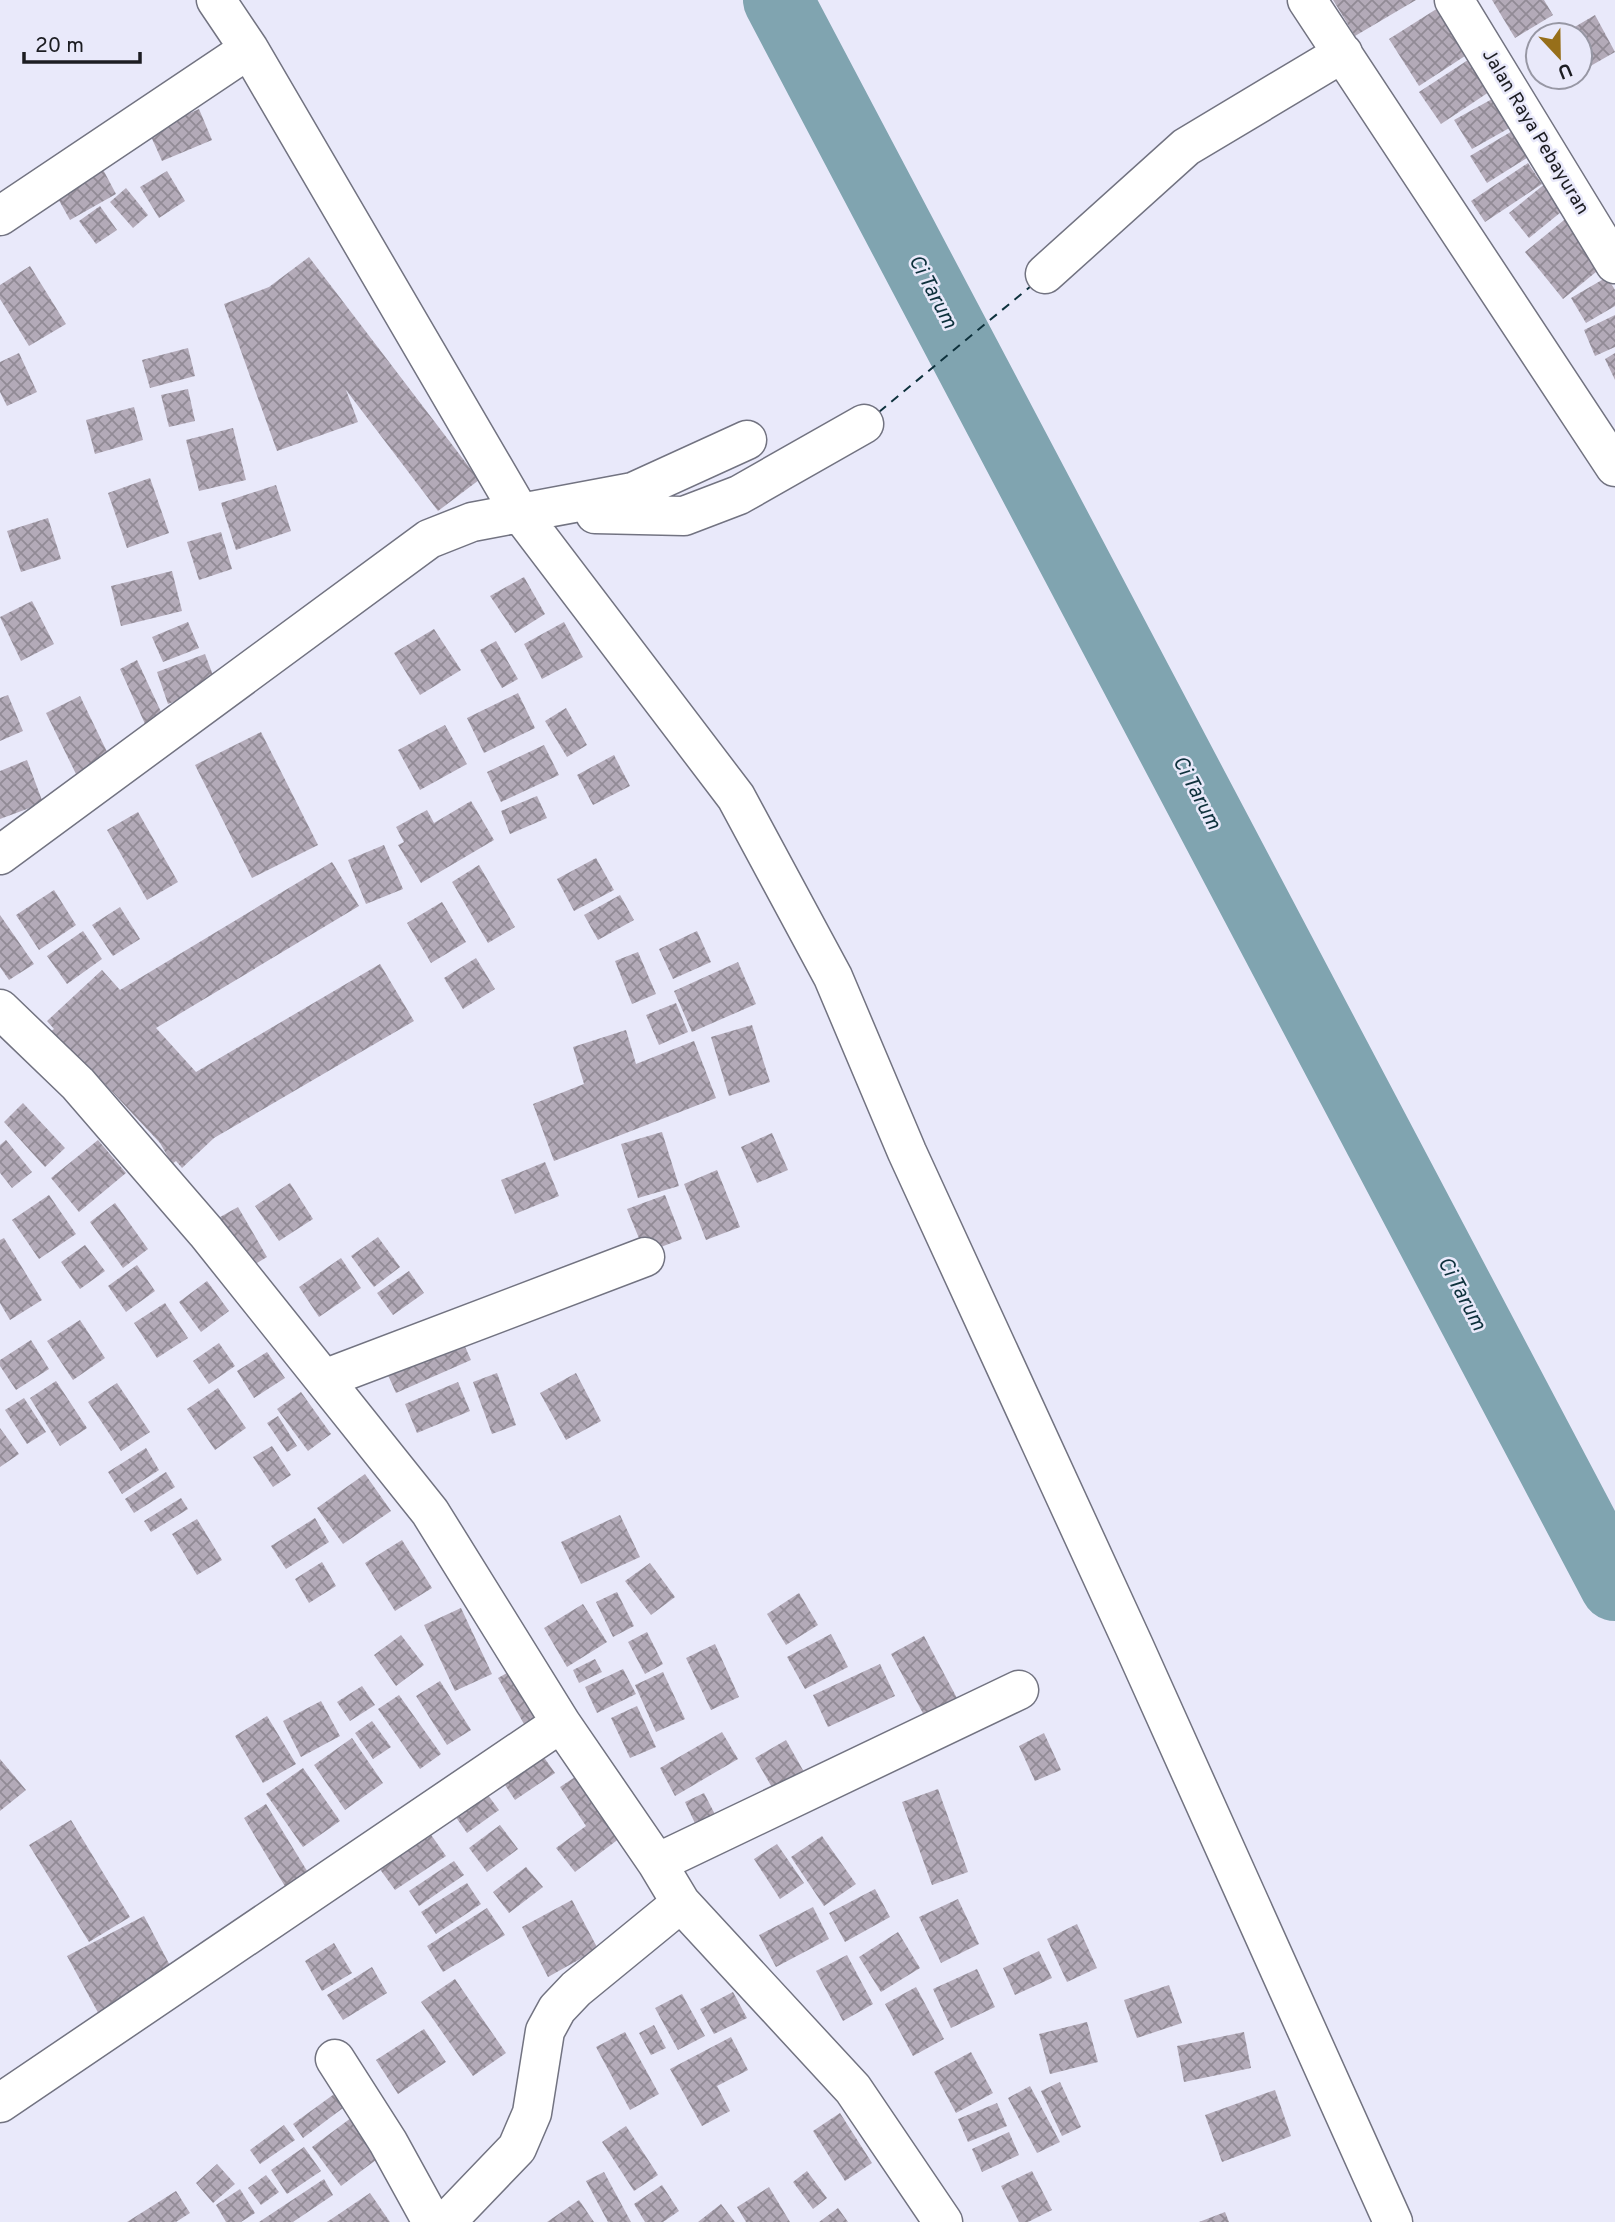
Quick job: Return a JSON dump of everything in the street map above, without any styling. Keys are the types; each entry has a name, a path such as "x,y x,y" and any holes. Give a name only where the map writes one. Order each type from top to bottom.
{"street":[{"path":"216,0 249,49 520,513 736,797 833,977 907,1152 1134,1646 1393,2222"},
{"path":"1307,0 1615,467"},
{"name":"Jalan Raya Pebayuran","path":"1454,0 1614,261"},
{"path":"0,216 249,49"},
{"path":"1045,274 1186,147 1343,53"},
{"path":"520,513 684,516 738,495 864,424"},
{"path":"0,855 429,539 471,522 633,492 747,440"},
{"path":"0,1009 87,1095 206,1231 430,1513 561,1723 657,1863 681,1903 853,2089 943,2222"},
{"path":"324,1379 645,1257"},
{"path":"657,1863 1019,1690"},
{"path":"0,2102 561,1723"},
{"path":"446,2222 517,2148 532,2113 545,2031 557,2009 576,1989 681,1903"},
{"path":"335,2059 388,2142 432,2222"}],"building":[{"path":"1333,0 1416,0 1355,36"},
{"path":"1492,0 1544,0 1553,15 1543,21 1524,21 1524,33 1515,38"},
{"path":"1438,8 1468,54 1419,86 1389,39"},
{"path":"1595,15 1615,52 1594,64 1594,21 1585,21"},
{"path":"1468,60 1489,92 1441,124 1419,92"},
{"path":"1503,93 1520,122 1472,149 1454,120"},
{"path":"199,109 212,140 162,161 149,132"},
{"path":"1514,130 1530,156 1487,183 1470,156"},
{"path":"99,162 116,194 70,220 52,188"},
{"path":"1528,163 1542,184 1485,222 1471,201"},
{"path":"167,171 185,201 159,218 140,187"},
{"path":"1546,183 1566,208 1529,238 1509,213"},
{"path":"126,188 148,215 133,228 110,202"},
{"path":"100,206 117,230 96,244 79,221"},
{"path":"1569,216 1607,263 1563,299 1525,252"},
{"path":"309,257 479,480 438,511 346,390 358,422 277,451 224,304 269,287"},
{"path":"30,266 66,324 29,346 0,299 0,285"},
{"path":"1607,277 1615,290 1615,306 1586,323 1571,298"},
{"path":"1615,315 1615,347 1595,356 1584,330"},
{"path":"188,348 195,376 150,388 142,360"},
{"path":"19,353 37,392 7,406 0,392 0,362"},
{"path":"1615,353 1615,380 1605,359"},
{"path":"188,389 195,421 169,427 161,395"},
{"path":"134,407 143,440 95,454 86,420"},
{"path":"233,428 246,480 199,491 186,440"},
{"path":"150,478 169,533 127,548 108,493"},
{"path":"276,485 291,531 236,550 221,503"},
{"path":"48,518 61,559 21,572 7,531"},
{"path":"221,532 232,569 199,580 187,542"},
{"path":"172,571 182,611 121,626 111,586"},
{"path":"524,577 545,614 515,633 490,596"},
{"path":"32,601 54,644 21,661 0,617"},
{"path":"188,622 199,648 163,662 152,637"},
{"path":"564,622 583,657 542,679 524,644"},
{"path":"434,629 461,670 420,695 394,653"},
{"path":"496,641 518,679 502,688 480,650"},
{"path":"205,654 217,686 168,704 157,672"},
{"path":"137,660 169,729 151,737 120,669"},
{"path":"518,693 535,728 484,753 467,718"},
{"path":"8,695 23,731 0,741 0,698"},
{"path":"80,696 110,758 76,774 46,713"},
{"path":"566,708 587,745 567,757 545,721"},
{"path":"445,725 467,764 420,790 398,750"},
{"path":"261,732 318,845 252,878 195,765"},
{"path":"544,745 559,775 501,802 487,772"},
{"path":"614,755 630,786 593,805 577,775"},
{"path":"27,760 43,803 0,819 0,771"},
{"path":"537,796 547,818 510,834 501,811"},
{"path":"471,801 494,840 421,883 398,845 404,842 396,827 427,810 434,823"},
{"path":"138,812 178,882 147,900 107,830"},
{"path":"384,845 403,889 366,904 348,860"},
{"path":"596,858 614,890 574,911 557,879"},
{"path":"332,862 359,906 156,1028 196,1072 380,964 414,1021 214,1138 182,1168 176,1161 172,1164 160,1143 90,1068 76,1076 50,1032 54,1029 47,1021 102,970 120,990"},
{"path":"479,865 515,927 488,943 452,882"},
{"path":"54,890 76,925 39,950 16,915"},
{"path":"620,895 634,920 598,940 584,915"},
{"path":"442,902 466,942 431,963 407,923"},
{"path":"120,907 140,939 113,956 92,925"},
{"path":"0,915 34,964 9,980 0,967"},
{"path":"83,931 102,959 67,984 47,956"},
{"path":"697,931 711,962 673,979 659,949"},
{"path":"638,952 656,994 632,1004 615,961"},
{"path":"476,958 495,989 463,1009 444,978"},
{"path":"738,962 756,1004 692,1032 674,991"},
{"path":"676,1003 688,1032 659,1045 646,1015"},
{"path":"752,1025 770,1082 729,1096 711,1037"},
{"path":"626,1030 636,1064 694,1041 716,1098 554,1161 533,1104 584,1084 573,1047"},
{"path":"23,1103 65,1148 45,1167 4,1122"},
{"path":"662,1132 679,1186 638,1198 621,1144"},
{"path":"772,1133 788,1170 757,1183 741,1147"},
{"path":"6,1140 32,1172 12,1188 0,1173 0,1145"},
{"path":"98,1140 126,1173 79,1212 51,1178"},
{"path":"545,1162 559,1196 515,1214 501,1180"},
{"path":"717,1170 740,1227 706,1240 684,1184"},
{"path":"290,1183 313,1219 279,1241 255,1206"},
{"path":"49,1195 76,1234 39,1259 12,1220"},
{"path":"665,1195 682,1239 645,1253 627,1209"},
{"path":"115,1203 148,1249 123,1268 90,1222"},
{"path":"238,1207 267,1257 242,1272 213,1221"},
{"path":"378,1237 400,1267 374,1287 351,1256"},
{"path":"4,1238 42,1300 10,1320 0,1303 0,1240"},
{"path":"85,1245 105,1271 80,1289 61,1262"},
{"path":"341,1258 361,1288 319,1317 299,1287"},
{"path":"137,1265 155,1291 126,1312 108,1286"},
{"path":"409,1271 424,1293 393,1315 377,1293"},
{"path":"207,1281 229,1311 201,1332 179,1302"},
{"path":"165,1303 188,1338 157,1358 134,1323"},
{"path":"80,1320 105,1358 73,1380 47,1341"},
{"path":"31,1340 49,1369 16,1390 0,1366 0,1360"},
{"path":"462,1340 471,1360 396,1393 387,1373"},
{"path":"219,1343 235,1366 209,1384 193,1361"},
{"path":"267,1352 285,1378 254,1398 237,1371"},
{"path":"497,1373 516,1425 492,1434 473,1382"},
{"path":"576,1373 601,1421 566,1440 540,1393"},
{"path":"56,1381 87,1428 60,1446 30,1398"},
{"path":"458,1382 470,1411 417,1433 405,1404"},
{"path":"117,1383 150,1432 121,1451 88,1402"},
{"path":"218,1388 246,1428 215,1450 187,1409"},
{"path":"301,1392 331,1434 308,1451 277,1409"},
{"path":"24,1398 46,1432 27,1444 5,1410"},
{"path":"278,1416 297,1446 287,1452 267,1423"},
{"path":"0,1428 19,1454 0,1467"},
{"path":"272,1446 291,1475 273,1487 253,1457"},
{"path":"146,1448 159,1470 122,1494 108,1472"},
{"path":"166,1472 175,1487 134,1513 125,1499"},
{"path":"365,1474 391,1511 343,1544 317,1508"},
{"path":"181,1498 188,1509 151,1532 144,1521"},
{"path":"620,1515 640,1557 581,1584 561,1542"},
{"path":"315,1518 329,1542 286,1569 271,1546"},
{"path":"197,1519 222,1560 197,1575 172,1534"},
{"path":"402,1540 432,1588 395,1611 365,1563"},
{"path":"322,1562 336,1586 309,1603 295,1579"},
{"path":"650,1563 675,1597 651,1615 625,1581"},
{"path":"617,1592 634,1626 613,1637 596,1602"},
{"path":"799,1593 818,1625 786,1645 767,1614"},
{"path":"583,1604 607,1642 567,1667 544,1628"},
{"path":"461,1608 492,1674 455,1691 424,1625"},
{"path":"647,1632 663,1664 645,1674 628,1642"},
{"path":"831,1634 848,1667 805,1689 787,1657"},
{"path":"401,1635 424,1665 396,1686 374,1655"},
{"path":"924,1636 958,1700 925,1717 891,1654"},
{"path":"715,1644 739,1697 711,1710 686,1658"},
{"path":"595,1659 602,1672 579,1683 573,1670"},
{"path":"880,1664 895,1696 828,1727 813,1695"},
{"path":"514,1669 540,1715 524,1724 498,1678"},
{"path":"623,1669 636,1694 597,1713 585,1687"},
{"path":"663,1672 685,1719 656,1732 635,1685"},
{"path":"440,1681 471,1730 447,1745 416,1696"},
{"path":"362,1686 375,1705 350,1721 337,1702"},
{"path":"399,1695 441,1754 420,1769 378,1709"},
{"path":"321,1701 340,1736 301,1757 283,1721"},
{"path":"637,1706 656,1747 630,1758 611,1718"},
{"path":"267,1716 296,1764 263,1783 235,1736"},
{"path":"372,1721 391,1747 373,1759 355,1733"},
{"path":"722,1732 738,1759 675,1796 660,1768"},
{"path":"1044,1733 1061,1770 1035,1781 1019,1746"},
{"path":"352,1738 383,1783 345,1810 314,1765"},
{"path":"786,1740 804,1772 773,1789 755,1758"},
{"path":"536,1746 555,1773 515,1800 497,1773"},
{"path":"0,1759 26,1790 0,1811"},
{"path":"303,1768 340,1821 303,1847 266,1794"},
{"path":"581,1773 624,1835 575,1872 556,1848 586,1826 560,1787"},
{"path":"479,1783 499,1810 467,1833 448,1806"},
{"path":"938,1789 968,1872 932,1885 902,1802"},
{"path":"704,1793 720,1824 700,1834 685,1802"},
{"path":"266,1804 312,1879 289,1893 244,1818"},
{"path":"71,1820 130,1917 89,1942 29,1845"},
{"path":"422,1822 446,1856 395,1890 371,1857"},
{"path":"500,1825 518,1849 487,1872 469,1848"},
{"path":"822,1836 856,1884 824,1906 791,1857"},
{"path":"777,1844 804,1883 780,1899 754,1859"},
{"path":"454,1861 464,1875 419,1906 409,1891"},
{"path":"526,1867 543,1887 509,1913 493,1892"},
{"path":"467,1883 481,1904 436,1934 421,1912"},
{"path":"875,1889 890,1917 845,1942 829,1913"},
{"path":"958,1899 979,1944 941,1963 919,1917"},
{"path":"572,1900 598,1949 548,1977 522,1927"},
{"path":"813,1907 829,1939 776,1967 759,1935"},
{"path":"487,1908 505,1935 443,1972 427,1946"},
{"path":"144,1916 176,1977 101,2018 67,1956"},
{"path":"1077,1924 1097,1968 1067,1982 1047,1939"},
{"path":"898,1932 920,1968 881,1992 859,1957"},
{"path":"334,1943 352,1973 322,1991 305,1961"},
{"path":"1039,1951 1052,1978 1015,1995 1003,1968"},
{"path":"847,1955 873,2004 843,2021 816,1971"},
{"path":"372,1967 387,1993 343,2020 327,1995"},
{"path":"977,1969 995,2007 951,2028 933,1989"},
{"path":"455,1979 506,2053 473,2076 421,2002"},
{"path":"1169,1985 1182,2023 1137,2038 1124,2000"},
{"path":"916,1987 944,2039 913,2056 885,2004"},
{"path":"733,1992 747,2018 714,2034 700,2009"},
{"path":"682,1994 705,2036 678,2050 655,2008"},
{"path":"1087,2022 1098,2062 1050,2074 1039,2034"},
{"path":"654,2025 666,2048 651,2055 639,2033"},
{"path":"424,2029 446,2062 398,2094 376,2060"},
{"path":"625,2032 659,2094 630,2110 596,2047"},
{"path":"1244,2032 1251,2068 1184,2082 1177,2046"},
{"path":"731,2037 748,2070 717,2086 730,2111 702,2126 670,2069"},
{"path":"971,2052 993,2093 956,2113 934,2072"},
{"path":"1060,2082 1081,2127 1062,2136 1041,2091"},
{"path":"1030,2086 1060,2142 1037,2153 1008,2098"},
{"path":"1275,2090 1291,2136 1222,2162 1205,2115"},
{"path":"337,2092 347,2105 303,2138 293,2124"},
{"path":"997,2103 1007,2126 968,2142 958,2119"},
{"path":"840,2113 872,2163 845,2181 813,2131"},
{"path":"355,2115 384,2154 341,2186 312,2147"},
{"path":"284,2125 295,2140 260,2164 250,2150"},
{"path":"626,2126 658,2175 634,2191 602,2142"},
{"path":"1009,2132 1019,2155 982,2172 972,2149"},
{"path":"304,2147 321,2171 287,2194 271,2170"},
{"path":"217,2164 235,2184 213,2203 196,2183"},
{"path":"807,2171 827,2198 813,2209 793,2182"},
{"path":"1032,2171 1052,2210 1028,2222 1019,2222 1001,2186"},
{"path":"604,2172 631,2222 608,2222 586,2181"},
{"path":"266,2175 279,2192 261,2205 248,2188"},
{"path":"324,2179 333,2195 293,2222 259,2222"},
{"path":"662,2185 679,2211 663,2222 645,2222 634,2204"},
{"path":"769,2187 790,2222 746,2222 737,2207"},
{"path":"240,2189 255,2213 241,2222 226,2222 216,2205"},
{"path":"176,2191 190,2213 176,2222 127,2222"},
{"path":"370,2193 390,2222 327,2222"},
{"path":"579,2200 594,2222 547,2222"},
{"path":"721,2204 735,2222 698,2222"},
{"path":"838,2208 848,2222 819,2222"},
{"path":"1225,2212 1229,2222 1199,2222"}],"waterway":[{"name":"Ci Tarum","path":"778,0 1615,1586"}],"ferry route":[{"path":"879,412 1031,286"}]}
